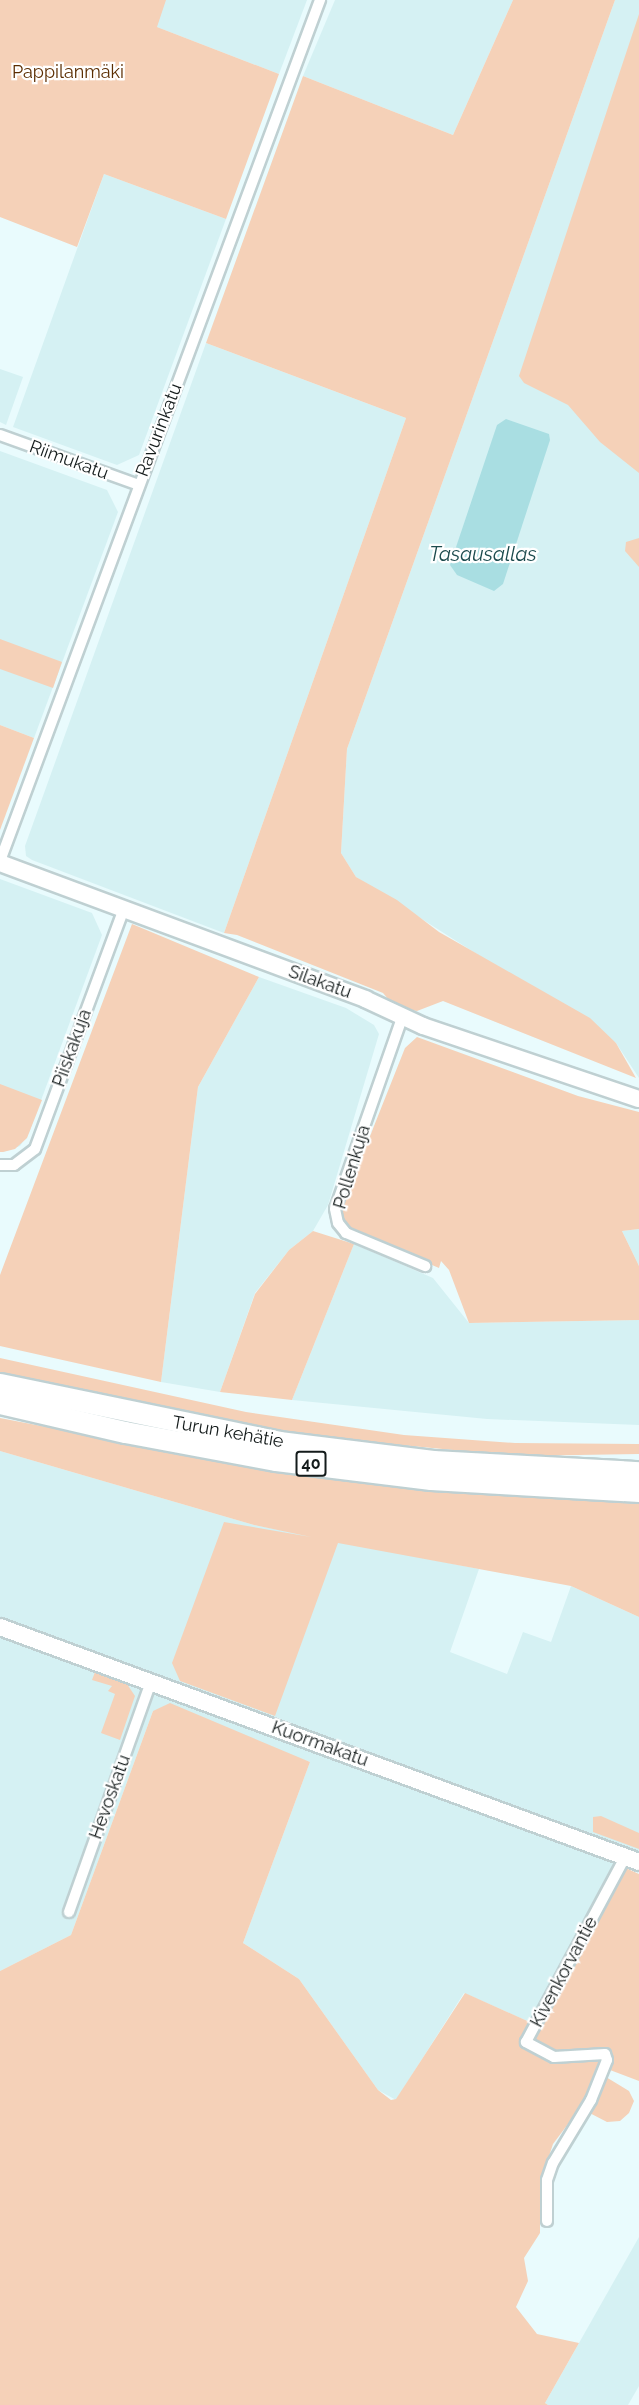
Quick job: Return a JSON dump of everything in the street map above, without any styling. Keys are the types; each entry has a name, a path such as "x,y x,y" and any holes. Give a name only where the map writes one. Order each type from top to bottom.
{"highway":[{"name":"Turun kehätie","path":"0,1384 279,1442 433,1461 565,1470 639,1472"},
{"name":"Turun kehätie","path":"0,1403 125,1432 276,1460 431,1479 639,1491"},
{"path":"565,1470 639,1461"}],"street":[{"name":"Ravurinkatu","path":"0,862 320,0"},
{"name":"Riimukatu","path":"0,435 139,485"},
{"name":"Silakatu","path":"0,862 365,999 402,1018 603,1090 639,1099"},
{"name":"Piiskakuja","path":"0,1166 14,1165 35,1149 124,909"},
{"name":"Pollenkuja","path":"402,1018 335,1209 338,1223 346,1233 425,1266"},
{"name":"Kuormakatu","path":"0,1627 632,1860"},
{"name":"Hevoskatu","path":"69,1912 151,1682"},
{"name":"Kivenkorvantie","path":"547,2221 547,2180 553,2163 591,2100 607,2060 605,2054 554,2057 526,2043 632,1860"}],"shaded area":[{"path":"87,0 307,0 279,74"},
{"path":"335,0 513,0 453,135 303,76"},
{"path":"615,0 639,0 639,1078 616,1043 356,877 341,853 347,749"},
{"path":"104,174 226,219 139,455 117,465 13,427"},
{"path":"206,343 406,418 224,933 32,860 26,856 25,846"},
{"path":"0,369 23,377 6,425 0,422"},
{"path":"0,451 107,490 118,512 34,738 0,725"},
{"path":"0,879 92,913 102,935 29,1133 20,1146 3,1152 0,1152"},
{"path":"259,977 346,1008 374,1025 379,1034 328,1205 313,1231 289,1250 255,1293 220,1392 161,1382 198,1087"},
{"path":"639,1229 639,1266 622,1231"},
{"path":"354,1244 433,1278 469,1323 639,1320 639,1425 487,1419 292,1400"},
{"path":"0,1451 254,1525 479,1569 450,1652 507,1674 523,1632 551,1642 571,1586 639,1617 639,1863 619,1865 534,2024 464,1993 396,2100 378,2090 299,1979 243,1943 310,1762 153,1711 71,1935 0,1971"},
{"path":"639,2237 639,2386 628,2405 548,2405 545,2403"}],"green space":[{"name":"Pappilanmäki","path":"0,0 166,0 157,27 279,74 226,219 104,174 77,247 0,217"},
{"path":"513,0 615,0 347,749 341,853 356,877 397,900 439,932 590,1018 616,1043 636,1078 443,1001 417,1011 395,1007 383,993 237,935 224,933 406,418 206,343 303,76 453,135"},
{"path":"639,14 639,473 600,442 568,405 524,383 519,376"},
{"path":"639,538 639,567 625,551 626,542"},
{"path":"0,639 62,662 53,688 0,669"},
{"path":"0,725 34,738 0,830"},
{"path":"132,924 259,977 198,1087 161,1382 0,1346 0,1275"},
{"path":"417,1037 578,1096 639,1112 639,1229 622,1231 639,1266 639,1320 469,1323 449,1270 441,1261 439,1268 351,1230 343,1222 341,1209 405,1048"},
{"path":"0,1084 42,1100 27,1138 15,1149 3,1152 0,1152"},
{"path":"313,1231 354,1244 292,1400 220,1392 255,1294 289,1250"},
{"path":"0,1358 246,1412 404,1435 515,1443 639,1444 639,1454 516,1456 308,1436 0,1375"},
{"path":"0,1418 274,1471 414,1488 639,1504 639,1617 571,1586 338,1543 275,1716 180,1681 172,1663 224,1522 311,1537 254,1525 0,1451"},
{"path":"95,1672 127,1684 135,1696 120,1740 101,1733 115,1694 108,1691 112,1686 92,1680"},
{"path":"170,1703 310,1762 243,1943 299,1979 378,2090 391,2100 396,2099 465,1993 534,2024 619,1865 639,1874 639,2081 610,2070 606,2077 629,2091 634,2101 629,2113 620,2121 607,2122 580,2108 553,2144 540,2183 540,2233 524,2258 528,2281 516,2307 537,2334 579,2343 545,2403 548,2405 0,2405 0,1971 71,1935 153,1711"},
{"path":"601,1816 639,1833 639,1849 593,1832 593,1817"}],"water":[{"name":"Tasausallas","path":"506,419 549,434 550,440 503,584 494,591 457,575 450,565 497,425"}]}
